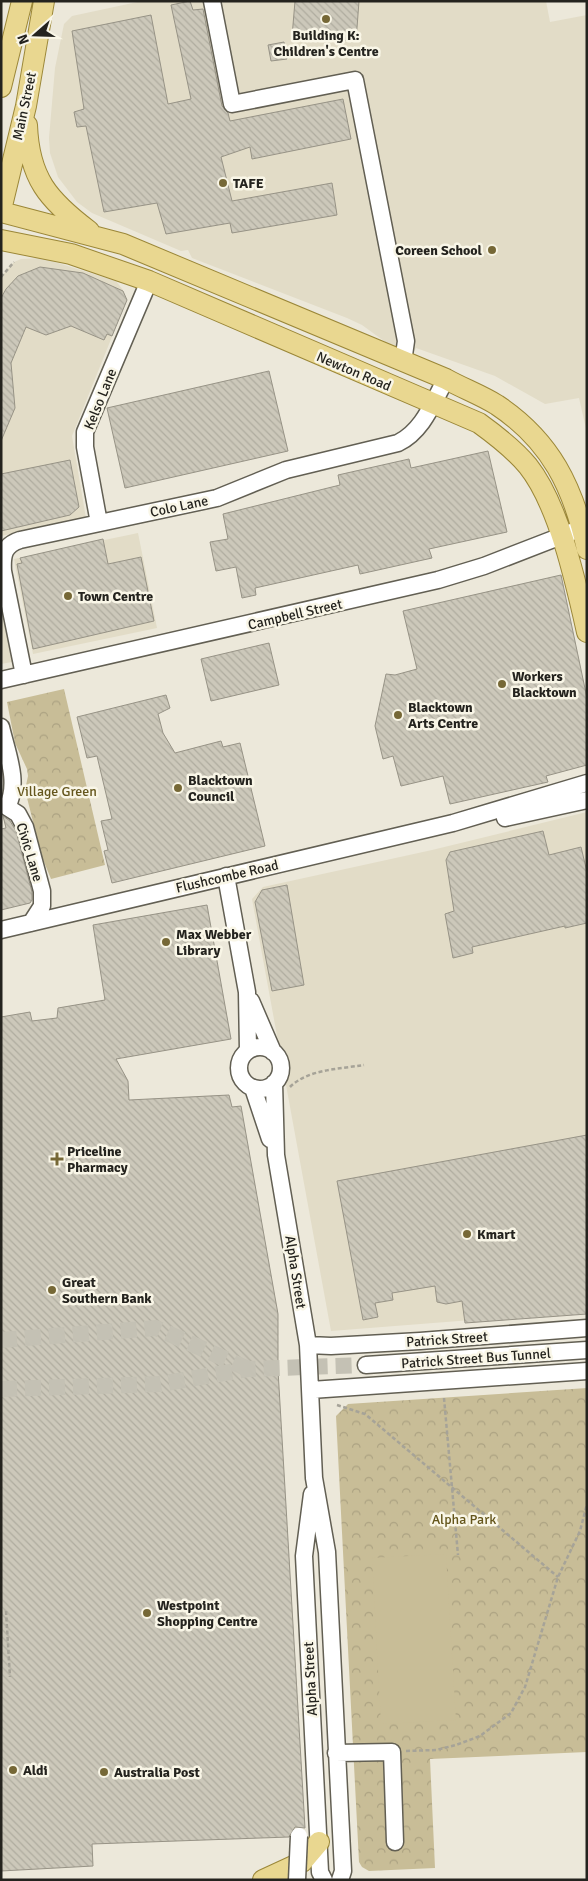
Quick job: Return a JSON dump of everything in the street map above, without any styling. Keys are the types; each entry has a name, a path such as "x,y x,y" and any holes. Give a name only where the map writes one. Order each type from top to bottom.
{"main road":[{"name":"Main Street","path":"2,84 22,1"},
{"name":"Main Street","path":"1,211 26,106 44,1"},
{"path":"26,106 28,148 39,180 51,198 95,235"},
{"name":"Newton Road","path":"1,211 123,244 446,379 496,404 526,427 542,444 558,467 569,488 587,549"},
{"name":"Newton Road","path":"1,240 70,254 149,281 247,325 479,423 514,450 528,466 542,487 571,563 587,632"},
{"path":"247,325 258,301"},
{"path":"263,1880 302,1862 319,1842"}],"street":[{"path":"212,1 232,104 355,80 406,341 403,362"},
{"name":"Kelso Lane","path":"99,522 85,447 85,432 149,281"},
{"name":"Colo Lane","path":"24,675 3,571 5,550 8,546 20,540 217,498 286,470 398,443 414,433 446,379"},
{"name":"Campbell Street","path":"1,680 438,580 484,566 561,534 582,528"},
{"name":"Civic Lane","path":"1,728 13,780 12,797 4,808 18,814 25,827 42,891 42,906 31,922"},
{"name":"Flushcombe Road","path":"1,930 453,823 587,783"},
{"name":"Flushcombe Road","path":"453,823 494,821 550,810 587,800"},
{"path":"226,876 247,992 248,1050"},
{"path":"247,992 280,1067 280,1073 274,1083 264,1088 253,1088 243,1080 239,1068 241,1058 248,1050 261,1047 273,1052"},
{"name":"Alpha Street","path":"274,1083 276,1155 308,1345 314,1478 327,1552 342,1871 340,1880"},
{"name":"Alpha Street","path":"253,1088 276,1155"},
{"name":"Patrick Street","path":"308,1345 331,1346 420,1341 587,1328"},
{"name":"Patrick Street Bus Tunnel","path":"366,1365 587,1350"},
{"path":"311,1390 587,1371"},
{"name":"Alpha Street","path":"314,1478 304,1556 320,1872 324,1880"},
{"path":"336,1753 392,1752 395,1842"},
{"path":"297,1880 299,1836"}],"path":[{"path":"1,277 14,262"},
{"path":"290,1087 297,1080 308,1075 364,1065"},
{"path":"444,1398 458,1555"},
{"path":"336,1404 365,1414 558,1577"},
{"path":"392,1752 436,1750 456,1745 480,1736 511,1713 525,1687 558,1577 580,1531 587,1504"},
{"path":"6,1611 10,1677"}],"shaded area":[{"path":"142,1 546,1 550,22 587,15 587,433 579,398 545,404 495,376 416,348 413,354 391,346 362,325 347,318 192,258 188,250 181,251 92,213 77,202 58,177 50,153 49,138 55,68 64,24 72,16"},
{"path":"42,258 116,281 123,290 126,302 72,436 86,518 1,536 1,277 14,262 21,259"},
{"name":"Town Centre","path":"138,533 157,628 33,654 14,559"},
{"path":"1,609 12,662 1,664"},
{"path":"587,812 587,1311 331,1331 252,899 263,887 432,850"}],"green space":[{"name":"Village Green","path":"64,689 105,865 51,879 42,857 25,790 28,776 27,769 15,743 7,702"},
{"name":"Alpha Park","path":"587,1388 587,1752 430,1759 435,1868 369,1871 362,1867 359,1862 336,1416 348,1404"},
{"path":"446,1554 456,1720 381,1724 372,1558"}],"building":[{"path":"190,1 193,10 203,9 222,106 228,113 230,121 343,99 351,139 252,159 250,147 221,157 232,201 332,183 337,215 232,233 230,223 166,234 157,203 104,212 86,126 77,127 74,112 84,109 72,31 151,15 168,104 191,99 171,5"},
{"name":"Building K: Children's Centre","path":"295,1 359,1 356,41 292,37"},
{"path":"284,42 287,59 271,61 268,45"},
{"path":"40,267 83,273 123,291 127,300 112,336 107,334 104,340 71,326 46,335 26,327 11,363 15,408 1,441 1,298 6,289 18,276"},
{"path":"269,371 288,451 125,488 107,408"},
{"path":"488,451 507,532 429,549 432,558 360,574 358,565 255,588 256,595 242,598 236,567 216,571 210,542 228,539 223,514 340,485 338,475 409,459 411,468"},
{"path":"70,460 79,507 70,515 1,531 1,474"},
{"name":"Town Centre","path":"103,539 108,564 141,557 154,621 33,649 17,564 22,563 20,558"},
{"name":"Workers Blacktown","path":"561,575 587,698 587,765 546,776 548,782 450,804 443,776 401,786 393,756 383,759 375,726 386,674 395,675 417,669 403,611"},
{"path":"269,643 279,685 211,701 201,659"},
{"name":"Blacktown Council","path":"166,695 170,708 158,714 163,733 175,753 221,741 223,747 240,743 265,846 112,883 104,851 108,850 101,821 112,819 97,756 87,758 77,717"},
{"path":"3,816 10,821 16,831 32,892 32,900 30,903 1,910 1,829 6,828"},
{"path":"543,831 549,855 581,847 587,872 587,923 565,928 565,926 472,947 473,953 453,958 445,914 454,911 446,860 450,852"},
{"path":"287,885 304,985 272,991 255,902 262,890"},
{"name":"Westpoint Shopping Centre","path":"207,905 231,1039 116,1059 128,1081 129,1100 229,1095 232,1107 241,1106 278,1314 278,1370 305,1828 295,1827 289,1837 92,1844 93,1866 1,1871 1,1017 30,1012 32,1021 57,1018 58,1008 105,1000 93,925"},
{"name":"Kmart","path":"587,1135 587,1314 465,1323 462,1301 446,1304 437,1302 435,1286 392,1293 393,1300 375,1303 378,1317 363,1320 337,1181"}],"tunnel":[{"path":"1,1340 156,1328 248,1369"},
{"path":"1,1389 160,1384 248,1369 366,1365"}],"place":[{"name":"Building K: Children's Centre","path":"326,19"},
{"name":"TAFE","path":"223,183"},
{"name":"Coreen School","path":"492,250"},
{"name":"Town Centre","path":"68,596"},
{"name":"Workers Blacktown","path":"502,684"},
{"name":"Blacktown Arts Centre","path":"398,715"},
{"name":"Blacktown Council","path":"178,788"},
{"name":"Max Webber Library","path":"166,942"},
{"name":"Priceline Pharmacy","path":"57,1159"},
{"name":"Kmart","path":"467,1234"},
{"name":"Great Southern Bank","path":"52,1290"},
{"name":"Westpoint Shopping Centre","path":"147,1613"},
{"name":"Aldi","path":"13,1770"},
{"name":"Australia Post","path":"104,1772"}]}
